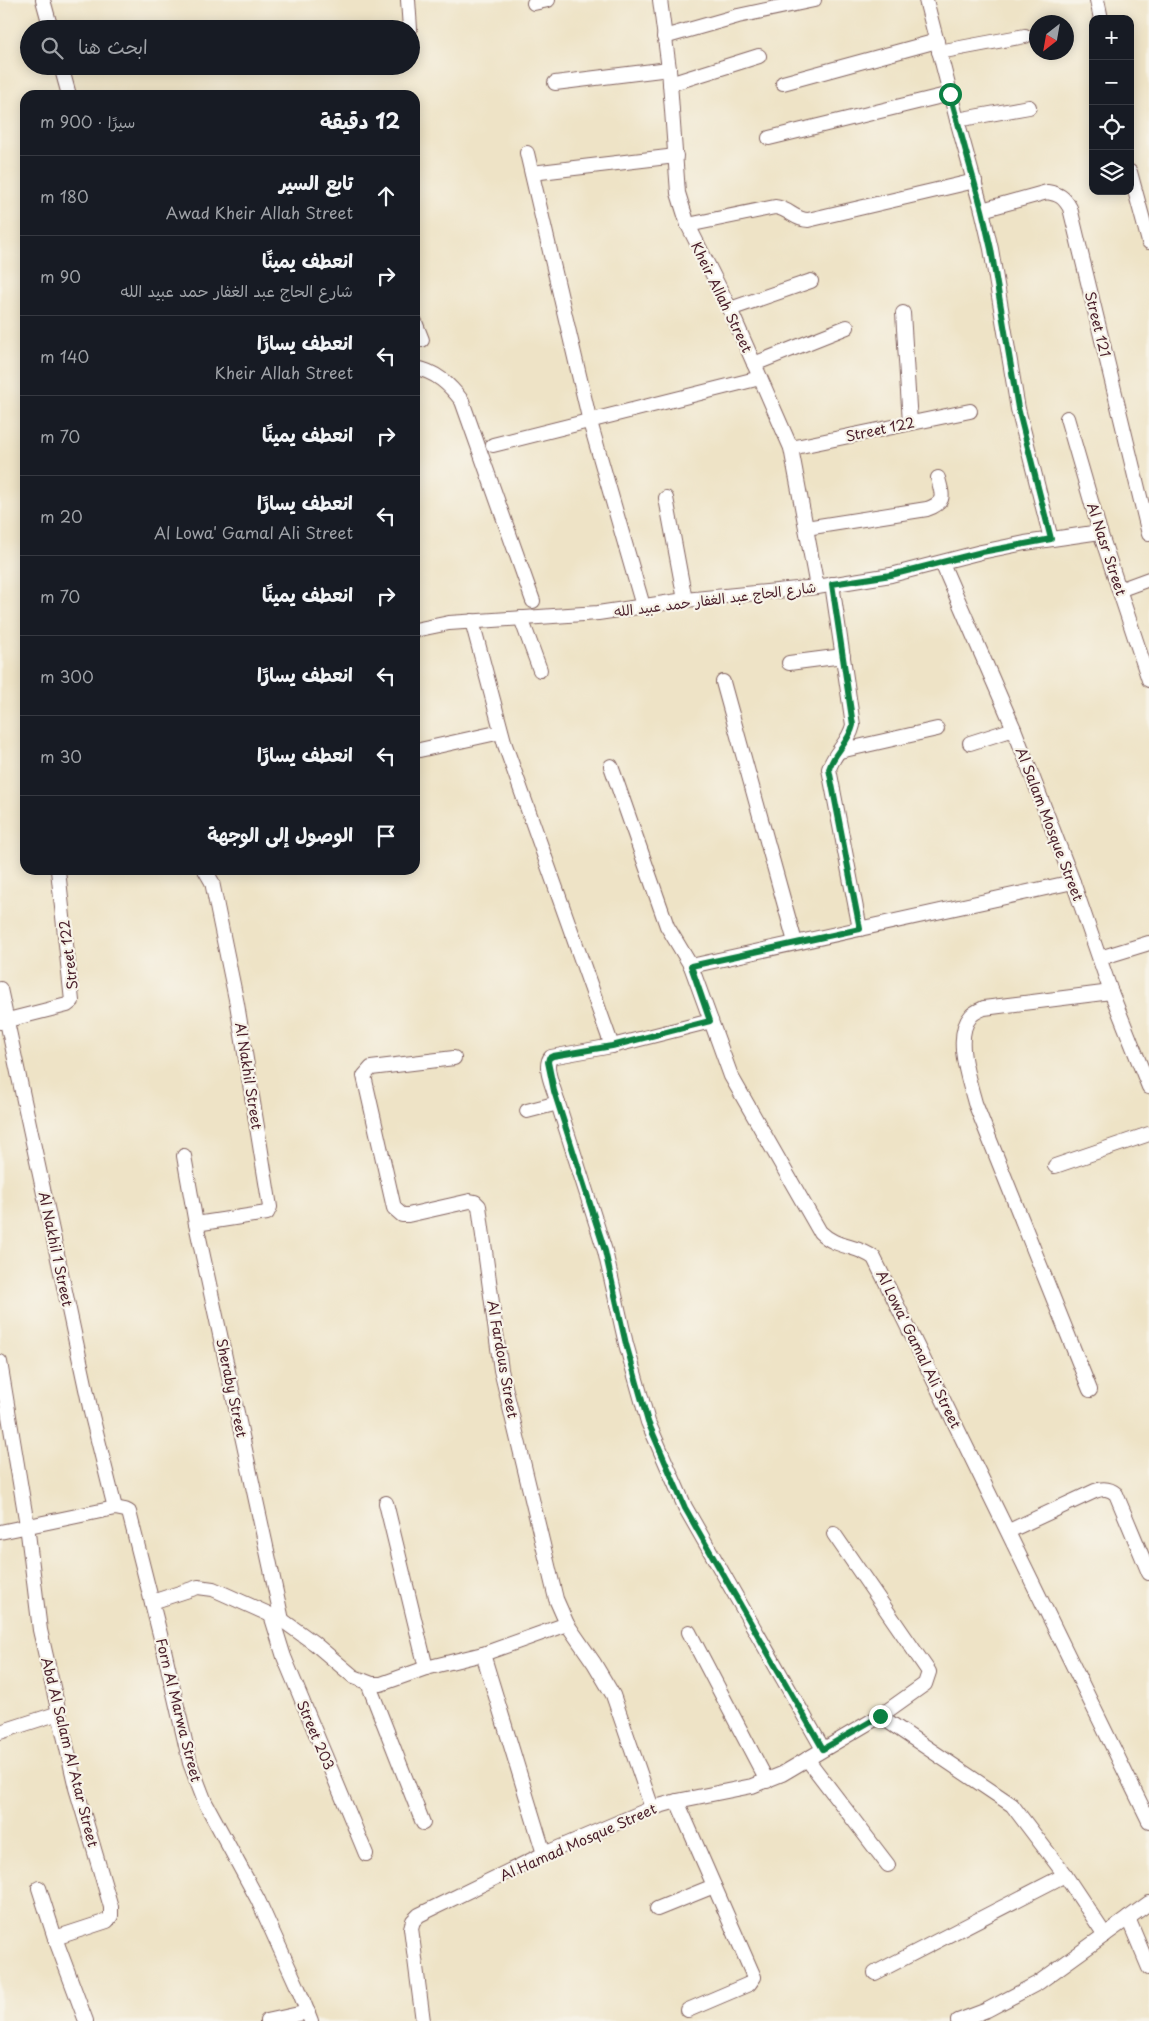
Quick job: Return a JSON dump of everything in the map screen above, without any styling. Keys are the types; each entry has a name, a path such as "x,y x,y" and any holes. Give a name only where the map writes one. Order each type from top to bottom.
{"street":[{"path":"43,0 49,20"},
{"path":"408,0 409,20"},
{"name":"Kheir Allah Street","path":"660,0 670,84 678,193 688,226 730,309 791,448 817,586"},
{"path":"664,37 738,16 814,0"},
{"path":"926,0 982,210 991,249 1018,408 1051,539"},
{"path":"1097,0 1100,15"},
{"path":"783,84 938,47 1025,36"},
{"path":"670,84 759,56"},
{"path":"555,83 668,70"},
{"path":"63,75 68,90"},
{"path":"769,138 950,94"},
{"path":"957,120 1029,107"},
{"path":"527,153 590,422 643,606"},
{"path":"532,173 676,156"},
{"path":"688,226 775,207 788,210 798,218 808,220 975,181"},
{"path":"1134,187 1149,242"},
{"name":"Street 121","path":"982,210 1047,192 1065,199 1070,208 1149,534"},
{"path":"730,309 811,281"},
{"path":"903,313 910,423"},
{"path":"754,364 847,327"},
{"path":"420,335 422,340"},
{"path":"420,370 438,376 452,387 462,401 533,601"},
{"path":"493,445 760,378"},
{"name":"Street 122","path":"791,448 970,411"},
{"name":"Al Nasr Street","path":"1067,418 1100,532 1149,680"},
{"path":"806,528 936,506 942,496 938,478"},
{"path":"666,498 685,600"},
{"name":"شارع الحاج عبد الغفار حمد عبيد الله","path":"420,629 449,623 598,613 685,600 832,584 891,575 982,552 1100,532"},
{"name":"Al Salam Mosque Street","path":"942,563 1014,729 1149,1087"},
{"path":"1119,590 1149,579"},
{"path":"832,584 853,725 851,734 840,751 832,758 829,769 860,929"},
{"path":"521,618 540,670"},
{"path":"472,621 501,732 612,1046"},
{"path":"789,663 843,656"},
{"path":"722,682 795,942"},
{"path":"840,751 937,729"},
{"path":"970,743 1014,729"},
{"path":"420,749 501,732"},
{"name":"Al Lowa' Gamal Ali Street","path":"610,766 668,926 691,966 731,1076 820,1232 828,1240 838,1245 860,1249 874,1258 1149,1821"},
{"name":"Street 122","path":"3,1022 67,1005 72,1001 59,875"},
{"name":"Al Nakhil Street","path":"196,1224 267,1213 270,1207 237,1004 212,882 208,875"},
{"path":"691,966 1073,882"},
{"path":"1100,958 1149,943"},
{"name":"Al Nakhil 1 Street","path":"0,989 3,1022 91,1412 115,1508"},
{"path":"1090,1390 975,1103 964,1058 963,1044 964,1029 971,1015 984,1008 1112,992"},
{"path":"710,1021 612,1046 549,1058 548,1065 558,1103 605,1251 626,1344 648,1422 685,1508 823,1749"},
{"name":"Al Fardous Street","path":"454,1058 371,1068 366,1072 364,1079 394,1208 402,1215 408,1216 470,1201 475,1202 479,1206 502,1370 556,1599 568,1624 613,1695 652,1808"},
{"path":"527,1111 558,1103"},
{"path":"1055,1166 1149,1134"},
{"name":"Sheraby Street","path":"184,1156 196,1224 276,1617"},
{"path":"0,1362 27,1525"},
{"path":"1009,1531 1101,1488 1110,1489 1116,1494 1149,1573"},
{"path":"386,1503 426,1668"},
{"path":"0,1532 115,1508"},
{"name":"Forn Al Marwa Street","path":"115,1508 125,1510 130,1515 190,1763 205,1802 258,1900 310,2016"},
{"name":"Abd Al Salam Al Atar Street","path":"27,1525 40,1630 76,1788 111,1907 111,1916 107,1921 55,1938"},
{"name":"Al Hamad Mosque Street","path":"423,2021 411,1928 413,1921 419,1915 544,1854 652,1808 767,1781 880,1716 925,1684 928,1672 834,1534"},
{"path":"152,1602 191,1588 206,1587 276,1617 354,1677 368,1683 381,1684 426,1668 483,1654 568,1624"},
{"name":"Street 203","path":"276,1617 284,1657 366,1854"},
{"path":"689,1632 767,1781"},
{"path":"483,1654 544,1854"},
{"path":"368,1683 423,1823"},
{"path":"0,1732 59,1713"},
{"path":"880,1716 1012,1805 1065,1875 1105,1935"},
{"path":"807,1759 888,1865"},
{"path":"677,1801 754,1977 749,1984 688,2010"},
{"path":"875,1972 1065,1875"},
{"path":"657,1909 714,1886"},
{"path":"39,1888 55,1938 86,2021"},
{"path":"958,2021 989,2015 1038,1983 1149,1903"},
{"path":"1128,1918 1149,1968"},
{"path":"267,2021 310,2016"}],"route":[{"path":"880,1716 823,1749 685,1508 648,1422 626,1344 605,1251 554,1091 548,1060 553,1056 612,1046 710,1021 691,966 860,929 829,769 832,758 840,751 851,734 853,725 832,584 891,575 982,552 1051,539 1038,480 1018,408 991,249 975,181 950,94"}]}
